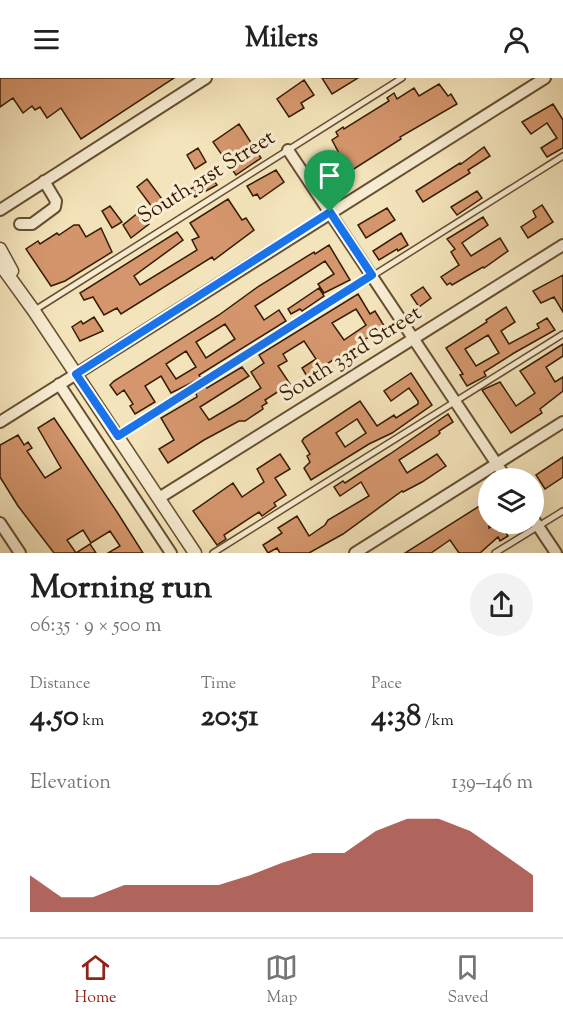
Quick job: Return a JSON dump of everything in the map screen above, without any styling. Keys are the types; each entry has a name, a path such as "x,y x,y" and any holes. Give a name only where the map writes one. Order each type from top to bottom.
{"street":[{"path":"0,210 206,78"},
{"path":"0,422 545,78"},
{"path":"288,150 499,468"},
{"path":"20,224 32,224 56,207 56,201 44,181"},
{"name":"South 33rd Street","path":"159,498 563,245"},
{"path":"0,249 34,311"},
{"path":"0,264 34,311 195,553"},
{"path":"59,384 171,553"},
{"path":"355,553 563,422"},
{"path":"0,523 20,553"},
{"path":"543,534 556,553"}],"lane":[{"name":"South 31st Street","path":"34,311 402,78"},
{"path":"118,436 563,156"},
{"path":"213,553 563,334"},
{"path":"544,519 563,511"},
{"path":"495,553 521,534"}],"building":[{"path":"0,78 174,78 81,139 61,108 47,118 40,107 35,110 32,106 23,113 13,98 0,107"},
{"path":"322,78 358,78 332,94"},
{"path":"304,80 314,95 301,103 304,108 289,117 277,99"},
{"path":"439,84 448,96 451,94 457,104 400,137 401,139 335,181 326,167 341,157 332,140 338,136 336,132 389,101 387,98 394,93 397,99 414,88 419,96"},
{"path":"553,104 563,120 563,148 547,157 541,148 557,138 547,123 531,134 522,122"},
{"path":"239,124 261,158 236,175 213,142"},
{"path":"484,147 490,156 468,170 470,173 423,202 416,191"},
{"path":"198,148 206,162 195,169 187,155"},
{"path":"276,170 284,182 260,199 257,194 253,196 247,186"},
{"path":"212,178 217,185 195,197 190,189"},
{"path":"147,179 162,199 152,207 137,187"},
{"path":"477,191 482,198 457,215 451,207"},
{"path":"228,199 242,220 246,218 254,230 214,260 212,257 121,314 117,308 104,315 93,297 84,300 80,293 177,232 183,240 134,276 140,285 197,250 192,240 199,237 190,223"},
{"path":"542,205 553,222 528,238 521,227 536,217 533,211"},
{"path":"110,206 122,222 112,228 102,211"},
{"path":"144,208 151,218 147,221 149,224 131,238 123,225"},
{"path":"387,208 395,220 366,238 358,225"},
{"path":"483,217 488,225 462,243 471,256 500,238 508,251 484,268 452,285 450,283 447,285 441,277 459,265 451,252 455,249 447,239"},
{"path":"74,225 79,225 86,237 101,228 112,252 65,281 51,286 26,249 38,241 40,244 57,233 59,235"},
{"path":"401,233 408,245 379,260 373,251"},
{"path":"329,245 350,280 324,293 318,284 334,274 325,261 255,306 264,320 279,310 286,321 199,375 201,378 171,393 161,376 145,386 155,402 135,414 130,406 133,404 124,390 117,395 110,385 219,315 259,286 314,252 315,254","holes":["225,324 235,339 206,358 196,342","186,351 196,367 176,379 166,364"]},
{"path":"563,275 563,312 554,297 541,303 533,291"},
{"path":"423,287 431,298 419,307 411,295"},
{"path":"319,288 324,296 302,311 300,309 291,314 288,309"},
{"path":"358,294 370,314 375,311 386,329 365,339 367,343 357,349 354,346 318,370 321,374 311,383 302,368 316,359 304,341 283,354 287,361 278,366 290,384 265,400 267,403 262,406 263,409 245,421 239,421 204,440 168,463 159,449 174,440 161,418 197,397 196,393 206,386 207,388 242,367 249,376 200,407 209,420 261,388 251,372 264,363 259,355","holes":["356,309 366,325 344,340 332,323"]},
{"path":"506,307 515,322 501,331 509,344 539,328 537,324 547,318 555,330 484,372 486,376 467,386 460,375 463,374 446,348 487,322 486,320","holes":["488,335 499,353 476,366 465,349"]},
{"path":"94,317 103,331 80,341 72,327 81,321 83,324"},
{"path":"563,344 563,356 546,367 555,382 563,377 563,391 540,409 542,413 511,433 482,390 500,382 516,406 535,393 520,371"},
{"path":"411,373 432,405 392,433 369,444 311,480 304,468 310,462 307,456 310,454 302,441 304,438 360,401 377,426 394,415 396,418 418,404 409,388 391,401 384,391","holes":["357,419 366,433 345,447 336,433"]},
{"path":"448,414 453,422 439,431 437,436 399,460 407,473 437,454 446,466 422,482 402,491 343,534 309,553 280,553 277,548 268,553 263,545 282,533 278,528 297,516 309,536 325,525 328,520 369,496 361,482 340,496 334,487 343,481 345,483"},
{"path":"54,418 143,553 108,553 120,546 110,531 91,543 83,530 67,540 76,553 54,553 18,506 0,477 0,445 18,435 24,445 28,442 32,448 27,451 45,478 61,468 38,428"},
{"path":"280,454 290,469 275,478 286,495 274,503 276,506 262,516 259,512 224,535 226,539 217,545 193,511 233,483 242,497 264,482 257,469"},
{"path":"563,457 563,477 545,489 544,470"},
{"path":"478,507 478,534 507,534 508,536 500,541 498,537 480,553 459,553 450,540 431,553 405,553"},
{"path":"90,544 96,553 76,553"}],"route":[{"path":"330,212 372,275 118,436 76,374 330,212"}]}
